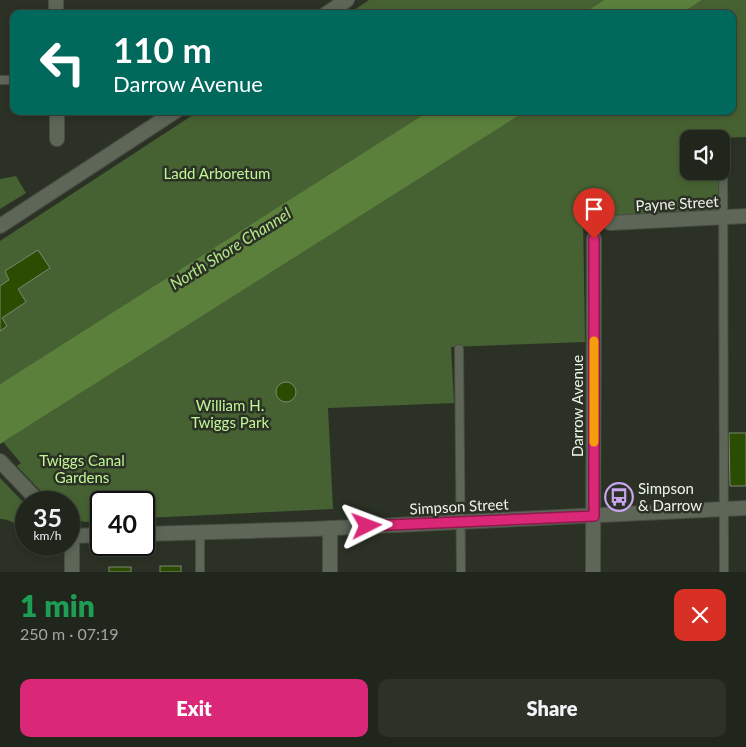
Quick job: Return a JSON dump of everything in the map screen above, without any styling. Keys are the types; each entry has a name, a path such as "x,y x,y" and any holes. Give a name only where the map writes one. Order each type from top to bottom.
{"street":[{"path":"328,9 347,0"},
{"path":"57,115 57,139"},
{"path":"0,226 170,115"},
{"name":"Payne Street","path":"610,223 746,216"},
{"name":"Darrow Avenue","path":"593,572 594,239"},
{"path":"5,466 29,491"},
{"name":"Simpson Street","path":"155,534 330,528 746,508"},
{"path":"330,528 330,572"},
{"path":"71,556 72,572"}],"lane":[{"path":"723,180 724,572"},
{"path":"459,350 461,572"},
{"path":"200,532 200,572"}],"green space":[{"path":"369,0 604,0 588,10 354,10"},
{"name":"William H. Twiggs Park","path":"702,0 746,0 746,137 730,138 730,130 680,130 680,180 718,180 719,212 583,218 585,342 451,347 454,403 328,408 333,509 155,517 155,491 90,491 90,522 84,522 80,521 80,491 41,491 17,466 21,463 3,442 520,115 736,115 736,10 687,10"},
{"name":"Ladd Arboretum","path":"193,115 423,115 0,384 0,241"},
{"path":"16,176 26,193 0,209 0,179"},
{"path":"0,478 15,494 15,524 0,519"}],"water":[{"path":"604,0 702,0 687,10 588,10"},
{"name":"North Shore Channel","path":"423,115 520,115 0,444 0,384"}],"building":[{"path":"38,250 50,268 18,289 26,302 2,318 7,326 0,331 0,286 9,280 5,271"},
{"path":"286,382 293,385 296,392 293,399 286,402 279,399 276,392 279,385"},
{"path":"729,433 746,433 746,486 730,486"},
{"path":"160,566 181,566 181,572 160,572"},
{"path":"109,567 131,567 131,572 109,572"}],"slow traffic":[{"path":"594,341 594,442"}],"place":[{"name":"Simpson & Darrow","path":"619,497"}],"route":[{"path":"367,526 594,516 594,239"}],"park label":[{"name":"Twiggs Canal Gardens","path":"82,468"}]}
